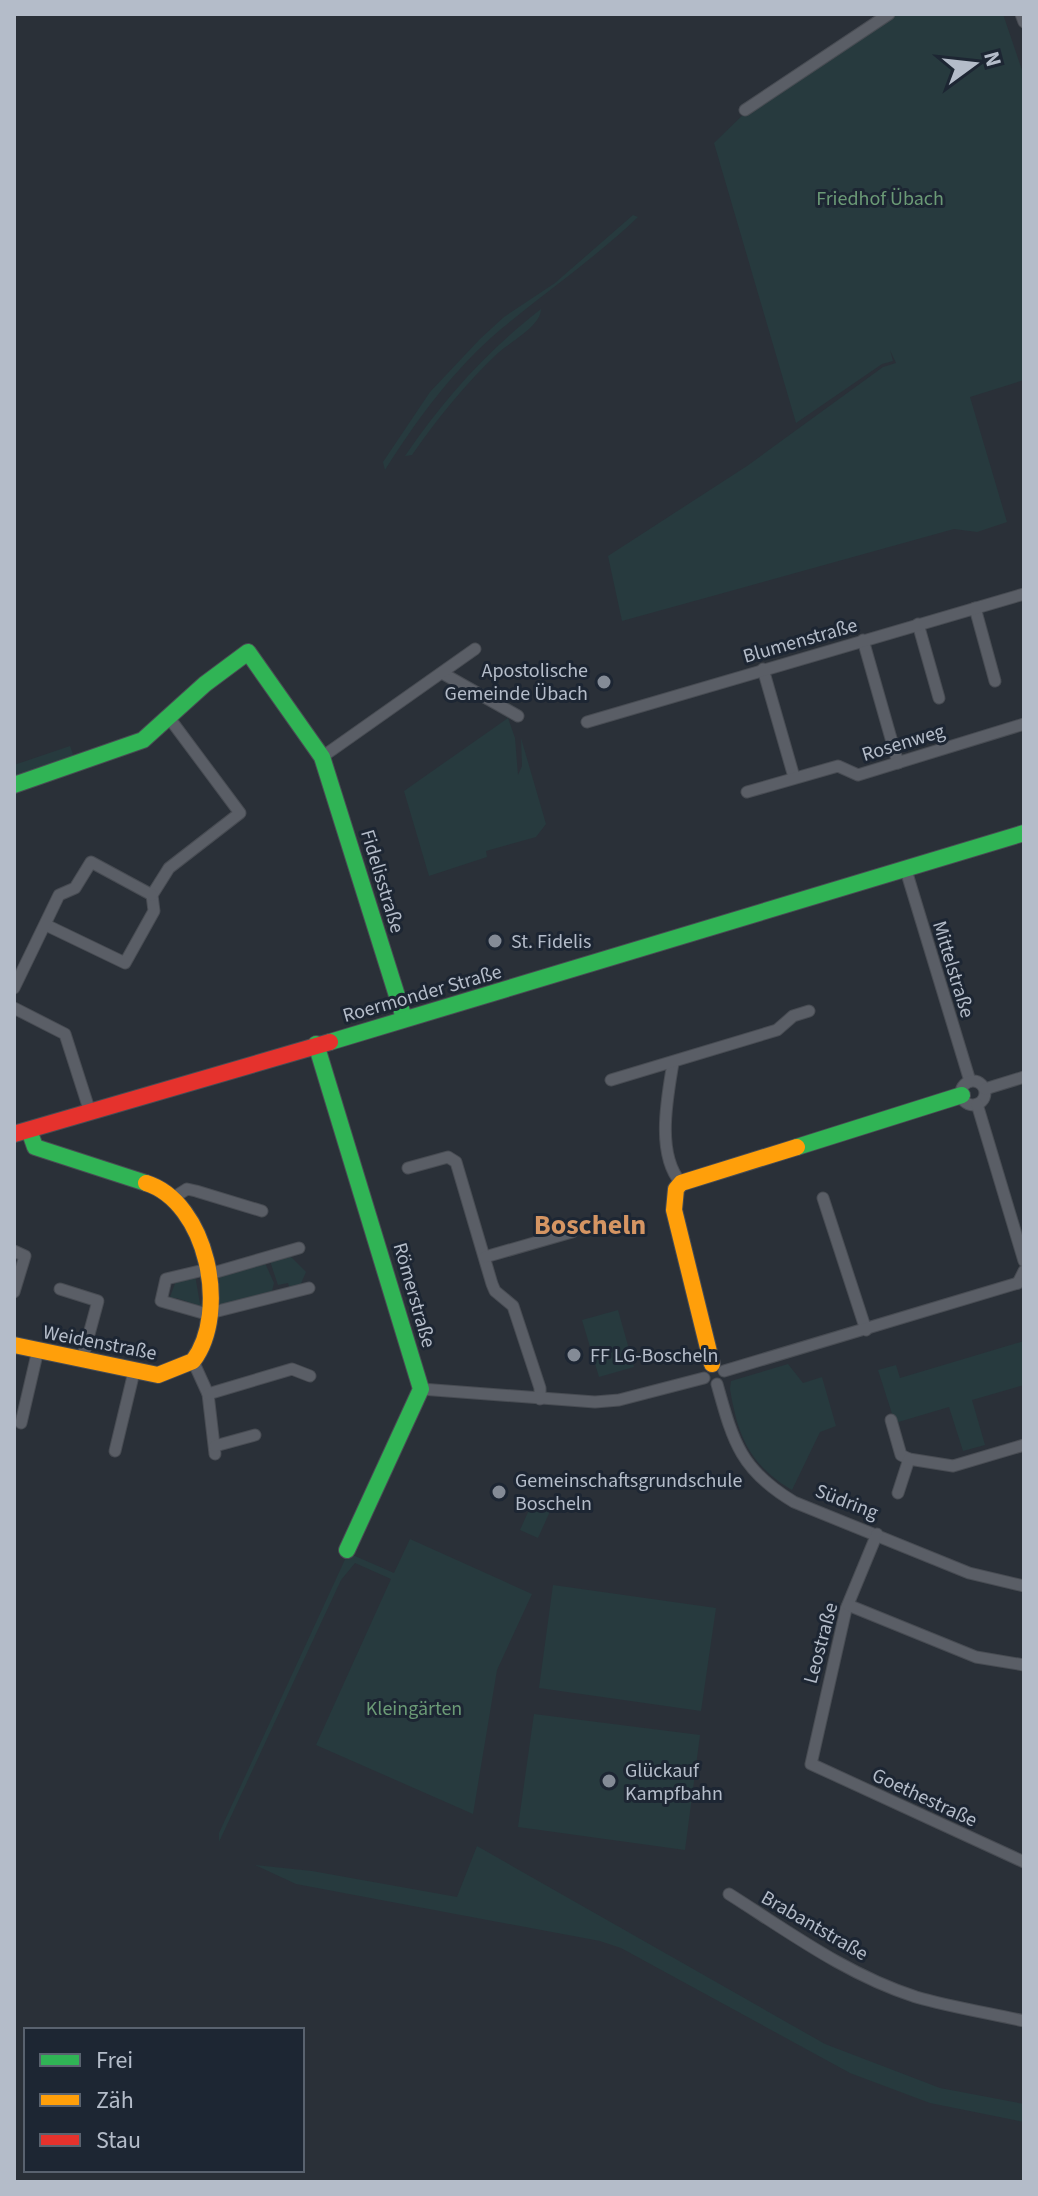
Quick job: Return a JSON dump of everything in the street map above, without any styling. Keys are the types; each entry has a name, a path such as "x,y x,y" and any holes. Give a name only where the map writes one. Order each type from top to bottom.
{"street":[{"path":"745,110 889,14"},
{"path":"1021,14 1024,22"},
{"name":"Blumenstraße","path":"587,722 1024,594"},
{"path":"975,608 995,681"},
{"path":"918,624 939,698"},
{"path":"863,640 898,763"},
{"path":"322,757 475,649"},
{"name":"Fidelisstraße","path":"170,719 205,684 248,652 322,757 404,1018"},
{"path":"763,669 794,777"},
{"path":"442,673 518,716"},
{"path":"14,785 143,740 170,719 240,813 169,868 152,895 154,911 125,963 46,925"},
{"name":"Rosenweg","path":"747,792 838,766 858,775 1024,724"},
{"name":"Roermonder Straße","path":"22,1132 404,1018 512,989 1024,833"},
{"path":"14,988 59,895 75,888 91,862 152,895"},
{"name":"Mittelstraße","path":"905,867 966,1088"},
{"path":"14,1008 65,1034 90,1112"},
{"path":"611,1080 777,1030 793,1016 809,1011"},
{"name":"Römerstraße","path":"316,1044 421,1389"},
{"path":"673,1063 667,1105 668,1153 672,1173 681,1183"},
{"path":"985,1089 1024,1077"},
{"path":"714,1371 674,1210 676,1189 681,1183 980,1082 985,1089 983,1100 977,1104 966,1102 966,1088"},
{"path":"977,1104 1024,1261"},
{"path":"22,1132 35,1147 163,1188 176,1196 191,1221 205,1272 210,1314 205,1342 193,1361 208,1394 215,1450 255,1435"},
{"path":"408,1168 448,1157 456,1162 495,1291 515,1312 540,1388 540,1399"},
{"path":"176,1196 187,1189 262,1211"},
{"path":"823,1198 866,1330"},
{"path":"485,1257 572,1232"},
{"path":"299,1248 166,1279 161,1301 210,1314 309,1288"},
{"path":"14,1251 25,1256 14,1292"},
{"path":"347,1550 421,1389 540,1399 619,1400 1022,1282"},
{"path":"60,1289 98,1301 82,1360"},
{"name":"Weidenstraße","path":"14,1345 158,1375 193,1361"},
{"path":"21,1423 38,1350"},
{"path":"208,1394 292,1369 310,1376"},
{"name":"Südring","path":"714,1371 737,1449 755,1474 794,1502 969,1573 1024,1586"},
{"path":"115,1451 134,1372"},
{"path":"891,1420 901,1455 909,1459 953,1466 1024,1445"},
{"path":"898,1493 909,1459"},
{"name":"Leostraße","path":"811,1764 830,1670 848,1605 877,1534"},
{"path":"848,1605 976,1657 1024,1665"},
{"name":"Goethestraße","path":"811,1764 1024,1862"},
{"name":"Brabantstraße","path":"729,1894 829,1958 876,1980 919,1997 1024,2021"}],"green space":[{"name":"Friedhof Übach","path":"897,14 1003,14 1024,76 1024,380 970,397 1007,522 977,532 954,529 622,621 608,556 747,466 883,367 896,363 890,350 893,361 882,364 796,423 714,143 747,111"},
{"path":"633,215 638,217 622,232 501,329 468,360 424,413 385,470 383,462 430,392 480,339 504,317 555,283"},
{"path":"541,309 536,322 486,365 452,402 412,455 405,456 467,377"},
{"path":"508,718 515,738 518,775 522,766 521,738 546,824 536,837 486,851 487,857 429,876 404,791"},
{"path":"70,746 74,757 14,779 14,765"},
{"path":"290,1256 306,1272 299,1288 291,1292 288,1283 278,1285 270,1261"},
{"path":"265,1263 274,1283 272,1291 220,1308 214,1278"},
{"path":"195,1275 200,1304 206,1304 201,1310 201,1306 176,1298 174,1301 170,1297 176,1281"},
{"path":"618,1310 634,1367 599,1377 582,1320"},
{"path":"1024,1341 1024,1385 972,1400 985,1445 963,1451 949,1407 895,1423 878,1370 896,1365 900,1378"},
{"path":"788,1364 803,1383 822,1377 836,1426 820,1432 792,1490 766,1470 748,1448 737,1422 730,1389 731,1381"},
{"path":"533,1501 551,1509 538,1538 520,1530"},
{"name":"Kleingärten","path":"410,1539 532,1594 497,1670 473,1814 316,1745 391,1579 355,1563 341,1580 219,1842 219,1833 348,1553 394,1573"},
{"name":"Glückauf Kampfbahn","path":"553,1585 716,1608 701,1711 539,1688"},
{"name":"Glückauf Kampfbahn","path":"534,1714 700,1735 685,1850 518,1827"},
{"path":"477,1846 825,2044 940,2088 1024,2104 1024,2122 930,2103 850,2073 621,1948 600,1941 296,1884 255,1865 312,1871 457,1897"}],"traffic: fast":[{"path":"14,785 143,740 205,684 248,652 322,757 404,1018"},
{"path":"330,1042 1024,833"},
{"path":"316,1044 421,1389 347,1550"},
{"path":"797,1147 962,1095"},
{"path":"29,1130 35,1147 146,1183"}],"traffic: slow":[{"path":"712,1364 674,1210 676,1189 681,1183 797,1147"},
{"path":"14,1345 158,1375 193,1361 204,1340 210,1315 206,1261 197,1235 184,1212 167,1194 146,1183"}],"traffic: jam":[{"path":"14,1134 330,1042"}],"place":[{"name":"Apostolische Gemeinde Übach","path":"604,682"},
{"name":"St. Fidelis","path":"495,941"},
{"name":"FF LG-Boscheln","path":"574,1355"},
{"name":"Gemeinschaftsgrundschule Boscheln","path":"499,1492"},
{"name":"Glückauf Kampfbahn","path":"609,1781"}],"district":[{"name":"Boscheln","path":"590,1224"}]}
